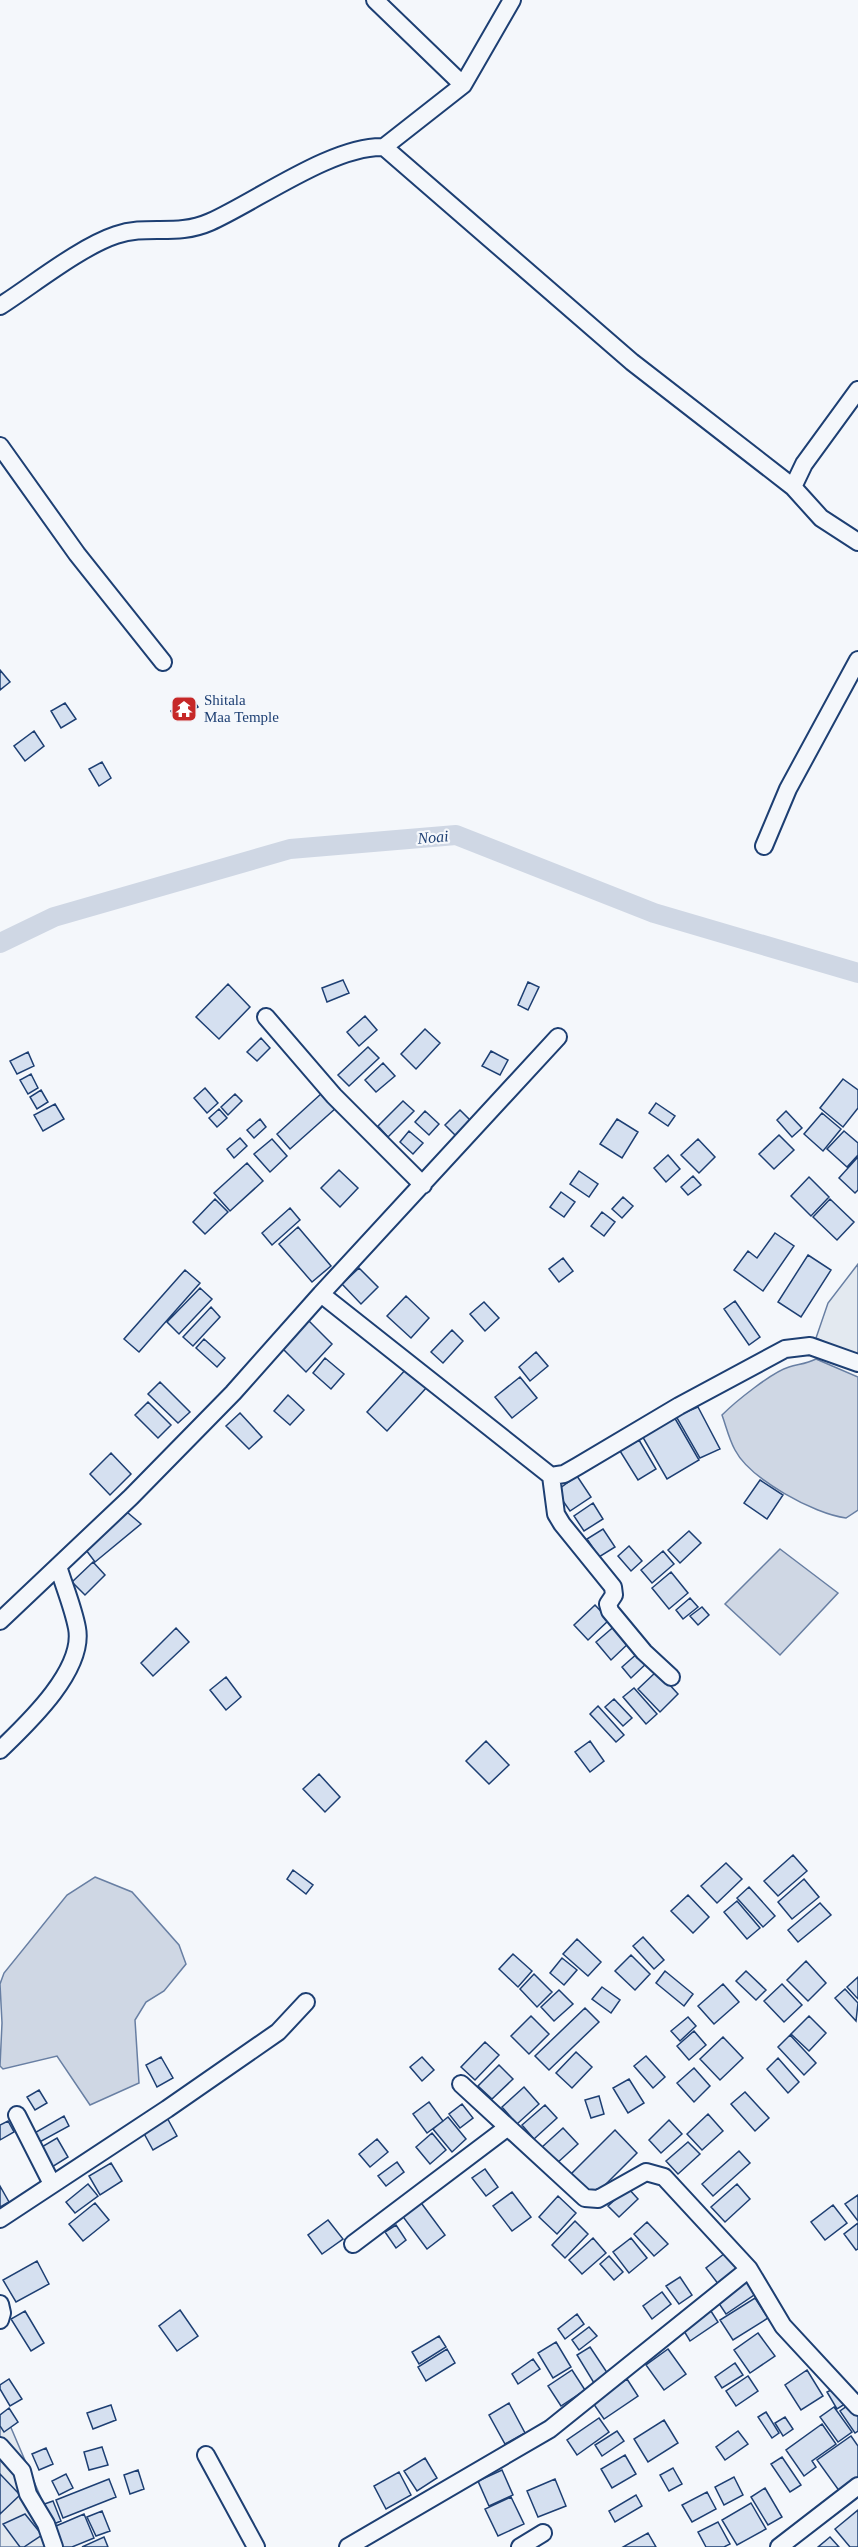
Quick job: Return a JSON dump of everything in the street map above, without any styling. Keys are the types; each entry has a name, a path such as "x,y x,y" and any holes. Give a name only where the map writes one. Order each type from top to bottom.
{"street":[{"path":"375,0 463,85"},
{"path":"384,147 463,85 512,0"},
{"path":"0,306 90,248 116,235 143,230 188,230 210,221 314,166 370,146 384,147 632,362 793,487 821,518 858,542"},
{"path":"793,487 804,464 858,390"},
{"path":"0,447 77,554 163,662"},
{"path":"764,846 788,789 858,660"},
{"path":"266,1017 334,1096 423,1185"},
{"path":"0,1620 131,1497 233,1393 321,1293 558,1037"},
{"path":"321,1293 551,1476 556,1514 613,1587 614,1595 608,1604 610,1611 644,1652 671,1677"},
{"path":"551,1476 564,1474 578,1467 680,1406 785,1350 810,1346 858,1363"},
{"path":"0,1750 26,1726 58,1686 69,1668 77,1644 78,1629 58,1566"},
{"path":"0,2219 278,2032 306,2002"},
{"path":"461,2084 585,2198 592,2200 646,2172 664,2177 749,2269 783,2326 858,2407"},
{"path":"17,2115 52,2184"},
{"path":"353,2244 507,2127"},
{"path":"357,2545 550,2429 749,2269"},
{"path":"0,2304 2,2313 0,2320"},
{"path":"0,2446 22,2471 28,2494 46,2524 54,2547"},
{"path":"206,2456 256,2547"},
{"path":"778,2547 858,2486"},
{"path":"520,2547 543,2533"}],"shaded area":[{"path":"858,1264 858,1358 816,1338 828,1303"},
{"path":"816,1359 858,1377 858,1510 846,1518 817,1510 801,1502 754,1472 735,1450 722,1415 744,1395 773,1375 789,1367"},
{"path":"780,1549 838,1593 780,1655 725,1604"},
{"path":"95,1877 132,1892 179,1945 186,1964 164,1991 146,2002 135,2020 139,2083 90,2105 57,2056 3,2069 0,2066 2,2023 0,1984 4,1973 67,1895"},
{"path":"6,2416 62,2547 0,2547 0,2425"}],"building":[{"path":"0,670 10,682 0,690"},
{"name":"Shitala Maa Temple","path":"192,698 198,707 176,720 171,711"},
{"path":"65,703 76,719 61,728 51,711"},
{"path":"34,731 44,746 25,761 14,746"},
{"path":"102,762 111,778 99,786 89,769"},
{"path":"343,980 349,993 327,1002 322,988"},
{"path":"528,982 539,987 528,1010 518,1005"},
{"path":"228,984 250,1007 219,1039 196,1017"},
{"path":"365,1016 377,1030 359,1046 347,1032"},
{"path":"425,1029 440,1043 416,1069 401,1054"},
{"path":"261,1038 270,1048 257,1061 247,1052"},
{"path":"368,1047 379,1058 349,1086 338,1075"},
{"path":"491,1051 508,1060 500,1075 482,1066"},
{"path":"28,1052 34,1066 17,1074 10,1061"},
{"path":"383,1063 395,1076 376,1092 365,1080"},
{"path":"31,1074 38,1088 28,1094 20,1080"},
{"path":"843,1079 858,1090 858,1108 843,1127 820,1108"},
{"path":"205,1088 218,1103 207,1113 194,1098"},
{"path":"41,1090 48,1102 37,1109 30,1097"},
{"path":"322,1093 336,1108 290,1149 277,1134"},
{"path":"235,1094 242,1101 228,1115 221,1107"},
{"path":"403,1101 414,1111 388,1137 378,1126"},
{"path":"656,1103 675,1116 668,1126 649,1113"},
{"path":"55,1104 64,1119 43,1131 34,1115"},
{"path":"219,1109 227,1118 217,1127 209,1118"},
{"path":"460,1110 474,1124 459,1139 445,1125"},
{"path":"425,1111 439,1124 429,1135 415,1122"},
{"path":"786,1111 802,1128 792,1137 777,1120"},
{"path":"822,1113 841,1129 823,1151 804,1134"},
{"path":"260,1119 266,1127 254,1138 247,1130"},
{"path":"617,1119 638,1132 622,1158 600,1144"},
{"path":"409,1131 423,1143 413,1154 400,1142"},
{"path":"844,1131 858,1143 858,1155 847,1167 827,1149"},
{"path":"779,1135 794,1150 774,1169 759,1154"},
{"path":"240,1138 247,1146 234,1158 227,1149"},
{"path":"272,1139 287,1156 270,1172 254,1154"},
{"path":"698,1139 715,1157 699,1173 681,1155"},
{"path":"668,1155 680,1169 666,1182 654,1168"},
{"path":"858,1157 858,1190 855,1193 839,1178"},
{"path":"247,1163 263,1181 230,1211 214,1193"},
{"path":"339,1170 358,1188 340,1207 321,1188"},
{"path":"579,1171 598,1184 589,1197 570,1184"},
{"path":"693,1176 701,1185 688,1195 681,1187"},
{"path":"809,1177 829,1197 811,1216 791,1196"},
{"path":"561,1192 575,1202 564,1217 550,1207"},
{"path":"623,1197 633,1206 622,1218 612,1209"},
{"path":"215,1199 228,1212 205,1234 193,1222"},
{"path":"830,1199 854,1222 837,1240 813,1217"},
{"path":"290,1208 300,1220 272,1245 262,1233"},
{"path":"602,1212 615,1222 604,1236 591,1226"},
{"path":"298,1227 331,1266 312,1282 279,1244"},
{"path":"775,1233 794,1246 763,1291 734,1270 748,1251 757,1258"},
{"path":"808,1255 831,1270 801,1317 778,1302"},
{"path":"563,1258 573,1271 559,1282 549,1269"},
{"path":"359,1268 378,1287 361,1304 342,1284"},
{"path":"185,1270 200,1283 139,1352 124,1339"},
{"path":"200,1288 212,1299 179,1334 167,1322"},
{"path":"406,1296 429,1318 411,1338 387,1316"},
{"path":"735,1301 760,1337 749,1345 724,1309"},
{"path":"484,1302 499,1318 485,1331 470,1314"},
{"path":"211,1307 220,1317 193,1346 183,1337"},
{"path":"308,1320 332,1344 306,1372 281,1347"},
{"path":"452,1330 463,1341 443,1363 431,1352"},
{"path":"204,1339 225,1358 217,1367 196,1348"},
{"path":"536,1352 548,1366 530,1381 519,1367"},
{"path":"325,1358 344,1374 331,1389 313,1373"},
{"path":"407,1368 427,1387 387,1431 367,1412"},
{"path":"520,1377 537,1398 512,1418 495,1397"},
{"path":"160,1382 190,1412 178,1423 148,1394"},
{"path":"288,1395 304,1410 290,1425 274,1411"},
{"path":"148,1402 171,1425 158,1438 135,1415"},
{"path":"698,1407 720,1449 700,1458 676,1416"},
{"path":"240,1413 262,1437 249,1449 226,1426"},
{"path":"673,1415 699,1460 667,1479 641,1434"},
{"path":"639,1440 656,1469 638,1480 620,1451"},
{"path":"111,1453 131,1474 110,1495 90,1474"},
{"path":"577,1476 591,1497 570,1511 556,1491"},
{"path":"760,1480 783,1495 767,1519 744,1503"},
{"path":"593,1503 603,1519 584,1531 574,1516"},
{"path":"121,1507 141,1524 95,1562 83,1546"},
{"path":"603,1529 615,1547 599,1557 587,1539"},
{"path":"689,1531 701,1543 680,1563 668,1550"},
{"path":"629,1546 642,1561 631,1571 618,1556"},
{"path":"663,1551 674,1564 652,1583 641,1570"},
{"path":"93,1562 105,1575 85,1595 72,1582"},
{"path":"671,1572 688,1593 669,1609 652,1588"},
{"path":"690,1598 698,1607 683,1619 676,1610"},
{"path":"595,1605 609,1620 588,1640 574,1625"},
{"path":"702,1607 709,1615 698,1625 690,1616"},
{"path":"617,1624 631,1641 611,1660 596,1642"},
{"path":"176,1628 189,1642 153,1676 141,1663"},
{"path":"639,1652 648,1662 631,1678 622,1667"},
{"path":"657,1671 678,1694 660,1712 638,1689"},
{"path":"226,1677 241,1697 226,1710 210,1690"},
{"path":"634,1688 657,1714 646,1724 623,1697"},
{"path":"614,1699 632,1718 623,1726 605,1707"},
{"path":"598,1706 624,1735 616,1742 590,1714"},
{"path":"486,1741 509,1765 489,1784 466,1761"},
{"path":"590,1741 604,1761 590,1772 575,1752"},
{"path":"319,1774 340,1797 325,1812 303,1789"},
{"path":"793,1855 807,1871 778,1896 764,1881"},
{"path":"726,1863 742,1879 717,1903 701,1886"},
{"path":"293,1870 313,1885 306,1894 287,1879"},
{"path":"804,1879 819,1897 792,1919 778,1902"},
{"path":"749,1887 775,1916 763,1927 737,1898"},
{"path":"688,1895 709,1917 693,1933 671,1911"},
{"path":"737,1901 760,1928 747,1939 724,1912"},
{"path":"820,1903 831,1915 798,1942 788,1930"},
{"path":"643,1937 664,1960 654,1969 633,1946"},
{"path":"577,1939 601,1962 588,1976 563,1954"},
{"path":"513,1954 532,1971 518,1987 499,1969"},
{"path":"631,1955 650,1974 635,1990 615,1971"},
{"path":"562,1958 577,1970 564,1985 550,1973"},
{"path":"806,1961 826,1983 808,2001 787,1980"},
{"path":"665,1971 693,1994 684,2006 656,1983"},
{"path":"746,1971 766,1990 756,2000 736,1981"},
{"path":"534,1974 552,1992 537,2007 520,1989"},
{"path":"858,1977 858,1999 847,1987"},
{"path":"723,1984 739,2002 714,2024 698,2006"},
{"path":"782,1984 802,2005 784,2022 764,2001"},
{"path":"602,1987 620,2000 611,2013 592,1999"},
{"path":"845,1989 858,2003 856,2021 835,1998"},
{"path":"559,1990 573,2004 554,2021 541,2007"},
{"path":"585,2008 599,2022 549,2070 535,2056"},
{"path":"531,2016 549,2034 529,2054 511,2036"},
{"path":"809,2016 826,2033 809,2051 791,2034"},
{"path":"688,2017 696,2026 680,2041 671,2031"},
{"path":"694,2031 706,2045 689,2060 677,2046"},
{"path":"790,2035 816,2063 804,2075 778,2047"},
{"path":"723,2037 743,2058 720,2080 700,2059"},
{"path":"485,2042 499,2055 475,2080 461,2067"},
{"path":"576,2052 592,2067 572,2088 556,2073"},
{"path":"646,2056 665,2077 653,2088 634,2066"},
{"path":"161,2057 173,2078 157,2087 146,2065"},
{"path":"422,2057 434,2070 422,2081 410,2067"},
{"path":"778,2058 799,2082 788,2093 767,2069"},
{"path":"499,2065 513,2079 492,2099 478,2086"},
{"path":"694,2068 710,2086 694,2102 677,2083"},
{"path":"629,2079 644,2103 628,2113 613,2088"},
{"path":"524,2087 539,2104 517,2124 502,2107"},
{"path":"39,2090 47,2103 35,2110 27,2097"},
{"path":"745,2092 769,2118 755,2131 731,2104"},
{"path":"599,2096 604,2114 591,2118 585,2100"},
{"path":"429,2102 443,2121 427,2133 413,2114"},
{"path":"462,2104 473,2118 460,2128 449,2114"},
{"path":"545,2105 557,2118 534,2139 522,2125"},
{"path":"165,2114 177,2136 153,2150 141,2128"},
{"path":"708,2114 723,2131 702,2150 687,2134"},
{"path":"64,2116 69,2126 36,2144 31,2135"},
{"path":"448,2117 466,2139 452,2152 433,2129"},
{"path":"669,2120 682,2134 661,2153 649,2140"},
{"path":"8,2121 14,2132 0,2140 0,2125"},
{"path":"563,2128 578,2144 556,2164 541,2148"},
{"path":"615,2130 637,2153 594,2196 571,2174"},
{"path":"432,2133 446,2150 430,2164 416,2147"},
{"path":"57,2138 68,2157 52,2167 40,2148"},
{"path":"377,2139 388,2152 370,2167 359,2154"},
{"path":"688,2142 700,2154 678,2174 666,2161"},
{"path":"739,2151 750,2163 713,2196 702,2184"},
{"path":"397,2162 404,2172 386,2186 378,2176"},
{"path":"111,2163 122,2181 100,2195 89,2176"},
{"path":"485,2169 498,2187 486,2196 472,2178"},
{"path":"88,2184 98,2196 75,2213 66,2202"},
{"path":"737,2184 750,2199 725,2222 711,2207"},
{"path":"0,2186 9,2202 0,2207"},
{"path":"628,2188 638,2199 619,2217 608,2206"},
{"path":"512,2192 531,2217 512,2231 493,2206"},
{"path":"858,2195 858,2221 845,2204"},
{"path":"558,2196 576,2213 557,2234 539,2217"},
{"path":"419,2200 445,2235 427,2249 401,2214"},
{"path":"95,2203 109,2220 83,2241 69,2224"},
{"path":"833,2205 847,2223 825,2240 811,2222"},
{"path":"328,2220 343,2239 322,2254 308,2235"},
{"path":"575,2221 588,2234 565,2258 552,2245"},
{"path":"647,2222 668,2244 654,2256 634,2234"},
{"path":"858,2223 858,2249 856,2250 844,2234"},
{"path":"396,2225 406,2240 396,2248 385,2232"},
{"path":"593,2238 606,2253 582,2274 569,2260"},
{"path":"631,2238 647,2258 629,2273 613,2252"},
{"path":"729,2250 742,2268 719,2285 706,2268"},
{"path":"609,2256 623,2272 614,2280 600,2264"},
{"path":"37,2261 49,2284 16,2302 3,2280"},
{"path":"680,2277 692,2295 679,2304 666,2286"},
{"path":"746,2278 757,2293 726,2314 716,2299"},
{"path":"662,2292 671,2304 652,2319 643,2306"},
{"path":"755,2298 768,2318 733,2340 720,2320"},
{"path":"709,2308 718,2322 690,2341 681,2326"},
{"path":"180,2310 198,2336 177,2351 159,2326"},
{"path":"25,2311 44,2343 31,2351 11,2319"},
{"path":"577,2314 584,2324 565,2339 558,2329"},
{"path":"589,2327 597,2336 579,2350 572,2340"},
{"path":"758,2333 775,2356 750,2373 734,2350"},
{"path":"439,2336 446,2347 419,2364 412,2352"},
{"path":"556,2342 571,2367 553,2378 538,2353"},
{"path":"590,2347 608,2374 594,2383 577,2355"},
{"path":"447,2349 455,2363 426,2381 418,2367"},
{"path":"668,2349 686,2374 664,2390 646,2365"},
{"path":"533,2359 540,2369 518,2384 512,2374"},
{"path":"735,2363 743,2375 722,2388 715,2377"},
{"path":"572,2370 585,2390 561,2406 548,2386"},
{"path":"807,2370 823,2396 801,2410 785,2385"},
{"path":"748,2376 758,2391 736,2406 726,2391"},
{"path":"9,2379 22,2399 10,2406 0,2389 0,2385"},
{"path":"627,2379 638,2396 604,2419 593,2403"},
{"path":"835,2388 848,2402 837,2409 827,2392"},
{"path":"509,2403 525,2433 505,2444 489,2415"},
{"path":"850,2404 858,2412 858,2431 855,2433 840,2411"},
{"path":"111,2405 116,2420 93,2429 87,2413"},
{"path":"834,2407 852,2432 838,2442 820,2417"},
{"path":"9,2408 18,2422 4,2432 0,2426 0,2415"},
{"path":"766,2412 779,2433 772,2438 758,2417"},
{"path":"785,2417 793,2429 783,2436 775,2423"},
{"path":"599,2418 609,2432 577,2455 567,2440"},
{"path":"664,2420 678,2443 648,2462 634,2439"},
{"path":"822,2424 836,2444 812,2461 816,2467 804,2476 786,2450"},
{"path":"617,2431 624,2441 602,2456 595,2445"},
{"path":"738,2431 748,2444 725,2460 716,2447"},
{"path":"851,2436 858,2446 858,2479 840,2492 817,2460"},
{"path":"102,2447 108,2465 89,2470 84,2452"},
{"path":"46,2448 53,2464 39,2470 32,2454"},
{"path":"625,2455 636,2474 612,2488 601,2469"},
{"path":"782,2457 801,2485 790,2492 771,2464"},
{"path":"425,2458 437,2478 417,2491 404,2471"},
{"path":"673,2468 682,2484 669,2491 660,2475"},
{"path":"138,2470 144,2489 130,2494 124,2475"},
{"path":"502,2470 513,2495 489,2506 478,2481"},
{"path":"399,2472 411,2495 386,2509 374,2486"},
{"path":"0,2474 20,2495 0,2514"},
{"path":"66,2474 73,2488 59,2495 52,2481"},
{"path":"734,2477 743,2495 724,2505 715,2487"},
{"path":"109,2479 116,2497 63,2518 56,2500"},
{"path":"555,2479 566,2506 538,2517 527,2491"},
{"path":"765,2488 782,2517 768,2525 751,2497"},
{"path":"707,2492 716,2509 692,2522 682,2505"},
{"path":"636,2495 642,2506 615,2522 609,2511"},
{"path":"511,2497 524,2524 498,2536 485,2509"},
{"path":"53,2501 61,2521 44,2528 36,2507"},
{"path":"751,2503 766,2529 737,2545 722,2520"},
{"path":"858,2510 858,2547 850,2547 835,2529"},
{"path":"102,2511 110,2531 96,2536 87,2517"},
{"path":"25,2514 42,2535 24,2547 20,2547 3,2524"},
{"path":"84,2514 94,2538 72,2547 56,2547 49,2529"},
{"path":"718,2522 730,2544 724,2547 706,2547 698,2532"},
{"path":"648,2533 656,2547 623,2547"},
{"path":"104,2537 108,2547 82,2547"},
{"path":"830,2537 839,2547 818,2547"}],"waterway":[{"name":"Noai","path":"0,943 54,917 290,849 456,835 654,913 858,973"}],"place":[{"name":"Shitala Maa Temple","path":"184,709"}]}
